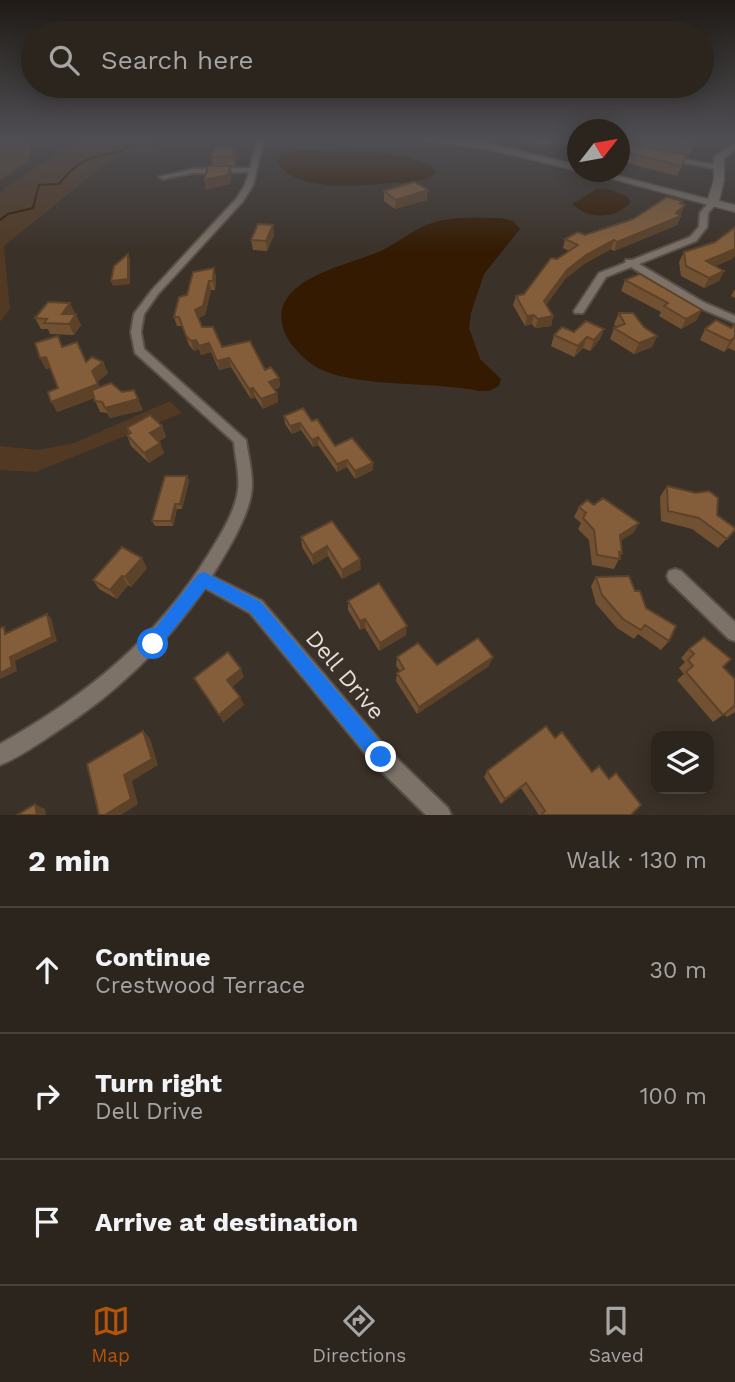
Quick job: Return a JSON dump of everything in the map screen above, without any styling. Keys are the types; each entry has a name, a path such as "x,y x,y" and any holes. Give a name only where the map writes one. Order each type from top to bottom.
{"main road":[{"path":"713,203 719,177"},
{"path":"630,182 735,209"}],"street":[{"path":"0,755 48,728 108,685 153,644 204,579 230,528 245,489 240,440 139,350 136,332 139,314 155,292 240,199 250,177"},
{"path":"579,311 596,281 629,262 693,239 699,234 704,213 713,203"},
{"path":"629,262 699,304 735,320"},
{"path":"674,576 735,633"},
{"name":"Dell Drive","path":"204,579 256,607 381,757 441,815"}],"shaded area":[{"path":"22,177 89,177 4,246 10,309 0,322 0,192"},
{"path":"296,177 429,177 410,182 339,186"},
{"path":"606,188 628,197 630,203 624,209 601,216 586,213 572,204 597,189"},
{"path":"457,218 501,218 513,221 520,229 484,274 469,328 480,359 501,379 499,386 489,391 479,391 339,376 311,364 287,338 281,315 286,300 312,278 381,251 432,223"},
{"path":"170,401 182,413 36,472 0,470 0,446 38,450 74,443"}],"building":[{"path":"414,182 428,190 396,200 384,191"},
{"path":"667,197 683,201 680,203 685,205 676,213 681,216 617,242 614,240 586,255 567,270 544,301 553,316 538,319 534,315 527,316 516,296 524,294 551,258 557,259 578,245 565,239 578,232 585,235 633,219"},
{"path":"258,224 273,225 266,241 251,240"},
{"path":"735,227 735,249 706,261 724,271 709,278 686,266 684,252 715,242"},
{"path":"128,254 128,279 111,281 114,266"},
{"path":"214,268 213,281 209,281 203,306 195,310 202,327 213,327 222,347 250,341 265,370 271,367 279,378 269,382 277,393 261,399 253,388 249,389 229,358 217,361 209,343 199,346 196,340 191,341 186,336 179,317 174,317 179,297 187,295 193,272"},
{"path":"640,274 702,310 686,319 664,306 668,303 625,280"},
{"path":"48,302 70,303 62,314 76,314 69,324 44,323 47,319 35,318"},
{"path":"619,313 633,313 644,327 657,336 639,343 614,328 625,324"},
{"path":"716,320 731,328 734,325 735,337 730,341 705,329"},
{"path":"586,321 604,329 594,340 587,337 578,346 554,335 562,327 574,332"},
{"path":"58,336 62,347 77,342 86,362 92,357 103,362 92,371 98,384 51,402 48,392 58,388 46,357 40,358 35,343"},
{"path":"111,383 122,392 134,390 138,399 105,408 102,402 95,401 92,390"},
{"path":"303,408 312,421 317,419 335,446 352,438 373,463 355,471 347,460 337,464 318,437 312,440 300,423 290,426 284,416"},
{"path":"150,415 162,426 150,433 160,443 144,453 127,435 131,433 127,428"},
{"path":"165,476 187,476 180,504 175,504 171,521 152,521"},
{"path":"667,486 696,493 709,491 718,498 717,515 735,530 727,539 699,518 668,511"},
{"path":"603,498 639,523 620,535 620,559 597,555 594,530 583,518 586,513 579,507 587,500 594,505"},
{"path":"332,521 360,559 342,570 327,546 312,555 301,537"},
{"path":"122,547 142,558 110,590 93,580"},
{"path":"629,576 635,591 640,591 646,608 676,626 669,641 645,625 641,630 623,619 602,595 596,577"},
{"path":"379,583 407,626 380,643 365,619 360,621 348,601"},
{"path":"47,614 52,637 10,657 12,667 0,673 0,628 4,627 5,634"},
{"path":"704,637 731,659 723,667 735,679 735,707 723,715 686,672 693,666 688,660 694,654 689,649"},
{"path":"478,638 493,657 419,707 397,673 404,669 397,657 418,643 437,665"},
{"path":"228,652 241,669 227,680 240,697 219,715 194,678"},
{"path":"546,726 555,738 562,732 592,772 599,766 609,779 616,773 641,805 631,815 541,815 545,811 526,783 505,799 487,771"},
{"path":"143,731 152,759 124,775 131,799 105,815 99,815 87,764"},
{"path":"35,804 37,815 17,815"}],"waterway":[{"path":"0,220 8,214 33,208 39,185 59,184 65,177"}],"route":[{"path":"153,644 204,579 256,607 381,757"}]}
